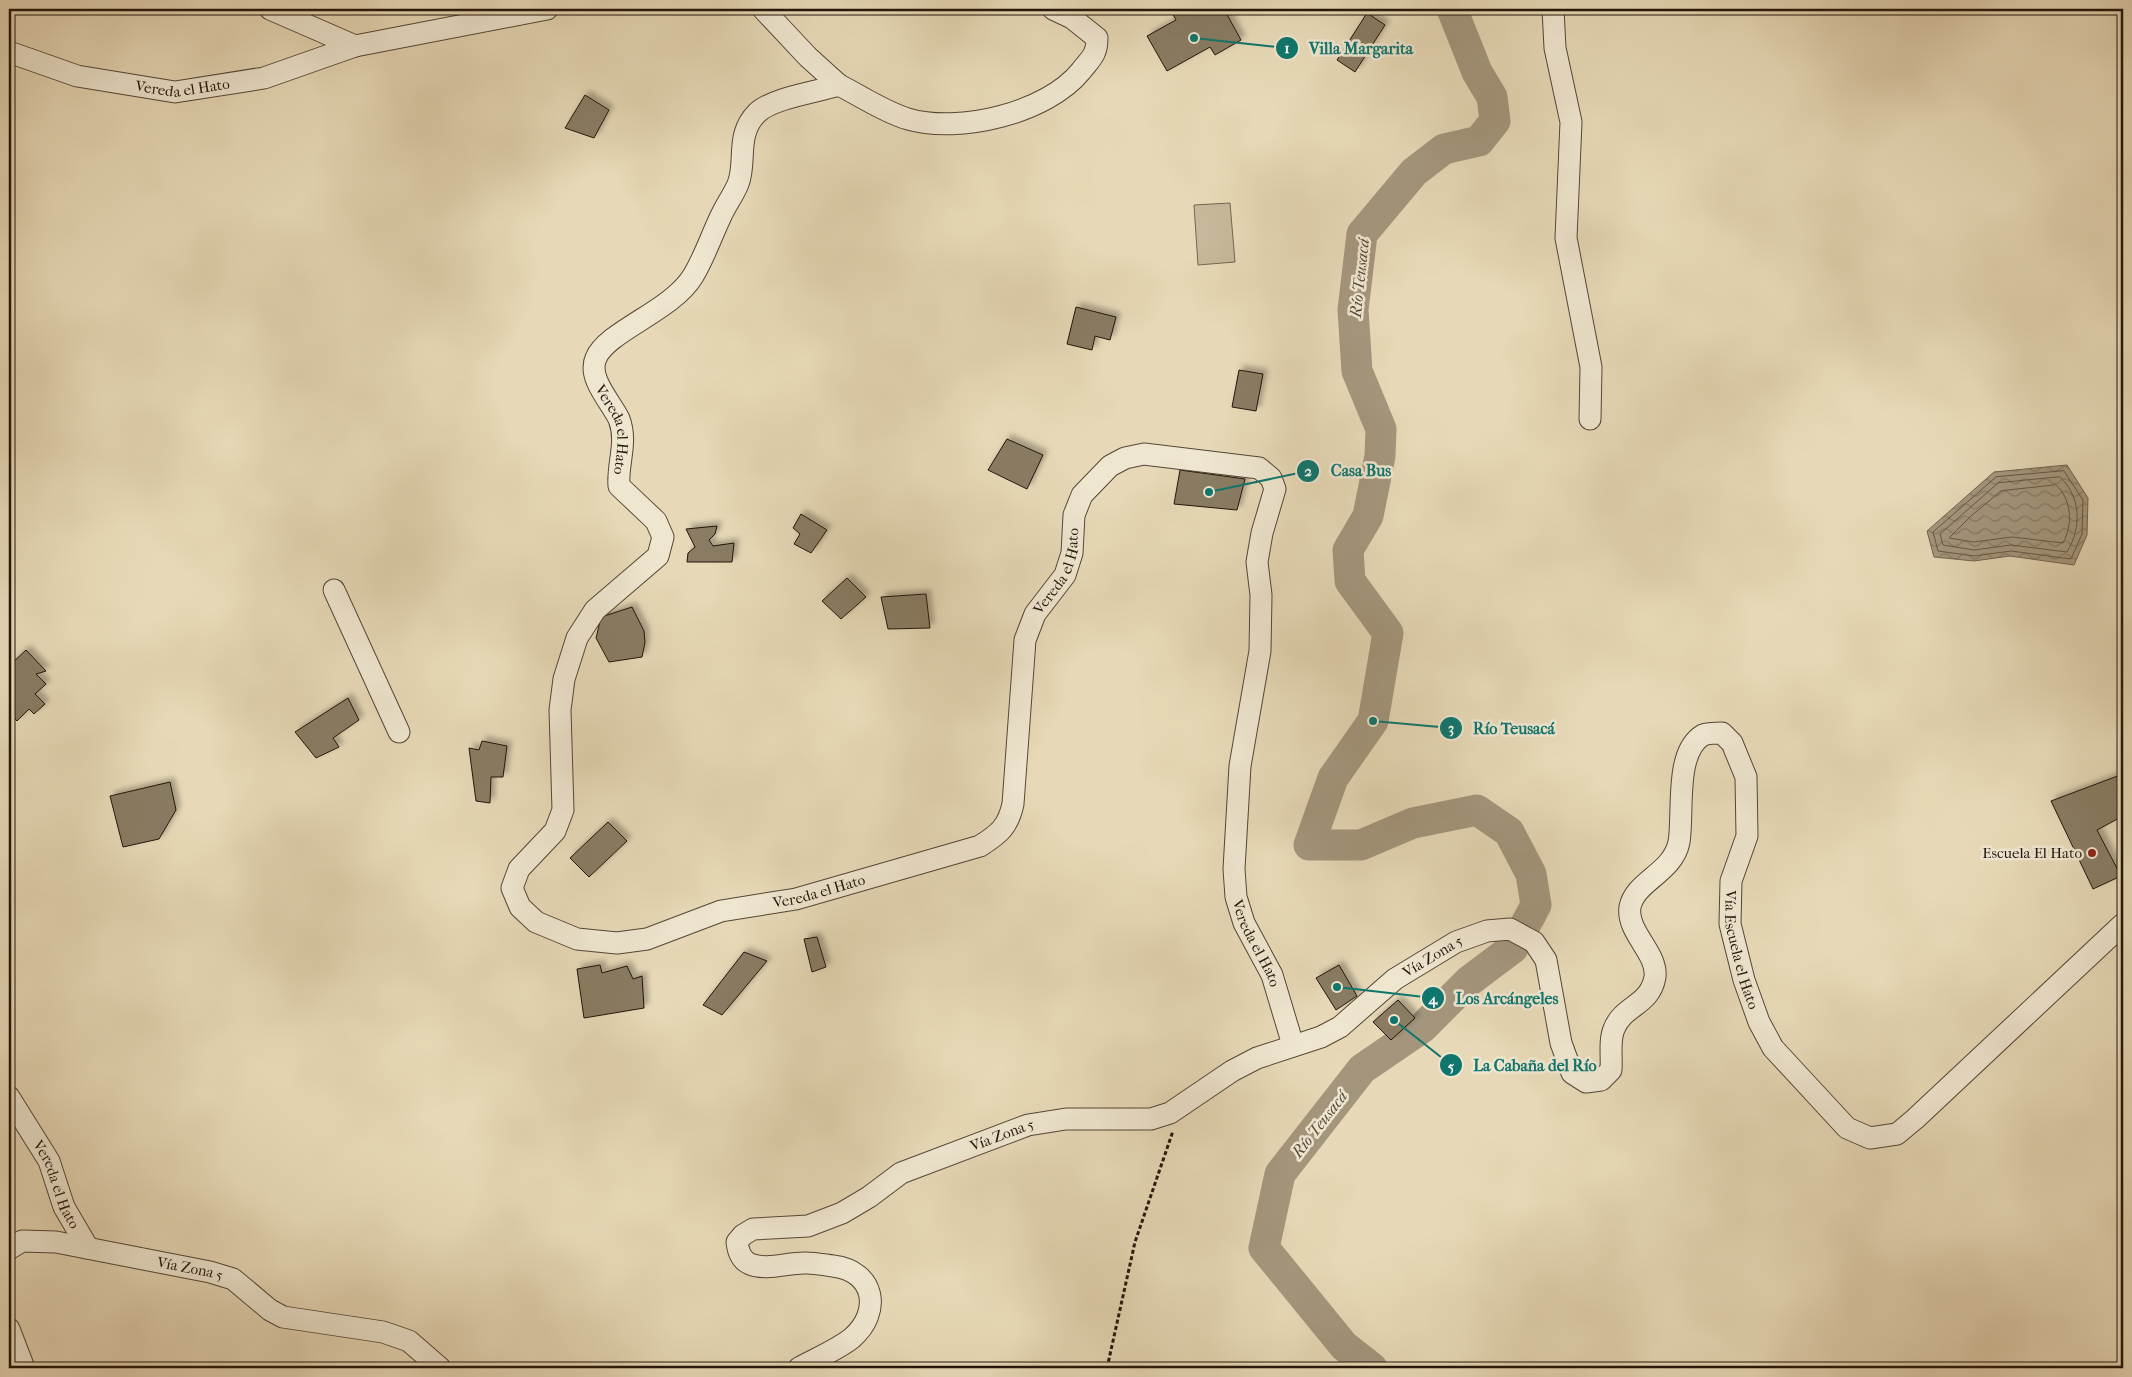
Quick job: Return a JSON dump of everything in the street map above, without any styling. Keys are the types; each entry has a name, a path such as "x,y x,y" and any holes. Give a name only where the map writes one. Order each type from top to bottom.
{"street":[{"path":"270,9 355,46"},
{"name":"Vereda el Hato","path":"9,52 77,76 175,92 264,78 355,46 547,9"},
{"path":"763,9 839,85 908,119 943,123 976,122 1026,109 1052,96 1075,78 1097,52 1097,38 1072,18 1052,9"},
{"path":"1553,9 1555,48 1570,122 1566,238 1591,367 1590,419"},
{"name":"Vereda el Hato","path":"839,85 777,102 757,113 743,138 739,183 721,215 693,277 667,305 603,346 595,359 596,377 619,421 624,442 618,474 619,486 656,521 663,537 658,556 596,610 577,638 564,679 560,710 563,810 555,831 519,869 512,888 520,907 536,922 577,939 617,943 647,939 721,911 796,898 980,846 997,835 1009,820 1014,794 1025,640 1035,614 1065,576 1072,553 1074,515 1082,495 1110,466 1125,458 1144,454 1260,468 1271,478 1275,490 1262,533 1257,562 1261,595 1260,652 1240,766 1234,868 1236,897 1244,923 1272,975 1293,1045"},
{"path":"334,590 399,732"},
{"name":"Vía Escuela el Hato","path":"1510,929 1534,942 1546,960 1561,1043 1572,1073 1586,1082 1600,1080 1611,1070 1613,1029 1623,1015 1650,994 1655,975 1646,946 1631,924 1630,906 1639,890 1671,862 1678,843 1685,761 1690,746 1704,734 1722,733 1732,744 1746,777 1746,836 1730,881 1730,924 1744,980 1759,1022 1774,1048 1847,1128 1870,1138 1897,1134 1915,1119 2123,924"},
{"name":"Vía Zona 5","path":"799,1368 852,1338 865,1321 872,1302 868,1286 854,1273 836,1266 806,1263 760,1267 747,1263 739,1253 737,1242 743,1235 753,1229 808,1226 842,1213 901,1173 1028,1125 1066,1119 1151,1119 1170,1114 1232,1072 1257,1058 1321,1037 1340,1027 1395,979 1456,942 1487,931 1510,929"},
{"name":"Vereda el Hato","path":"9,1097 49,1161 64,1207 88,1248"},
{"name":"Vía Zona 5","path":"9,1249 22,1241 56,1242 210,1272 233,1279 270,1310 283,1317 383,1332 408,1341 440,1368"},
{"path":"9,1329 24,1368"}],"path":[{"path":"1107,1368 1135,1242 1183,1105"}],"shaded area":[{"path":"1230,203 1235,262 1198,265 1194,205"}],"water":[{"path":"2067,465 2088,498 2087,535 2074,565 2010,556 1974,561 1934,557 1927,531 1994,472"}],"building":[{"path":"1170,9 1224,9 1241,40 1215,55 1210,47 1167,71 1147,36 1176,20"},
{"path":"1367,13 1385,25 1355,72 1337,60"},
{"path":"585,95 609,110 594,138 565,128"},
{"path":"1076,307 1116,317 1110,340 1095,336 1092,350 1067,344"},
{"path":"1239,370 1263,374 1256,411 1232,407"},
{"path":"1007,439 1043,455 1027,489 988,470"},
{"path":"1180,470 1245,479 1237,510 1174,504"},
{"path":"801,514 827,530 811,553 794,544 800,534 793,528"},
{"path":"717,526 715,534 709,540 713,546 734,543 732,562 687,562 688,553 695,547 686,529"},
{"path":"847,578 866,597 841,619 822,601"},
{"path":"926,594 930,628 888,629 881,597"},
{"path":"632,607 644,631 645,642 642,657 609,662 596,638 601,617"},
{"path":"26,650 46,671 36,674 46,684 35,694 45,704 34,714 29,709 17,721 9,712 9,694 12,691 9,687 9,676 13,672 9,666"},
{"path":"348,698 359,720 333,738 339,747 316,758 295,732"},
{"path":"482,741 507,746 503,777 491,777 490,803 476,801 469,748 479,750"},
{"name":"Escuela El Hato","path":"2123,774 2123,816 2097,830 2121,876 2093,889 2051,801"},
{"path":"170,782 176,810 159,839 123,847 110,796"},
{"path":"608,822 627,841 589,877 570,858"},
{"path":"817,937 826,967 812,972 804,939"},
{"path":"744,952 767,961 722,1015 703,1005"},
{"path":"600,965 602,973 627,966 633,979 642,976 644,1008 584,1018 577,969"},
{"path":"1339,965 1357,996 1336,1010 1316,978"},
{"path":"1398,1000 1415,1018 1391,1040 1373,1022"}],"waterway":[{"name":"Río Teusacá","path":"1372,1368 1344,1346 1264,1248 1280,1174 1362,1069 1422,1028 1469,981 1513,948 1536,905 1531,874 1509,832 1477,810 1413,823 1361,845 1309,845 1333,778 1373,721 1388,633 1350,581 1348,550 1368,516 1380,456 1381,429 1357,371 1353,310 1362,234 1414,172 1444,149 1479,141 1495,121 1492,97 1477,72 1452,9"}],"place":[{"name":"Villa Margarita","path":"1194,38"},
{"name":"Casa Bus","path":"1209,492"},
{"name":"Río Teusacá","path":"1373,721"},
{"name":"Escuela El Hato","path":"2092,853"},
{"name":"Los Arcángeles","path":"1337,987"},
{"name":"La Cabaña del Río","path":"1394,1020"}]}
